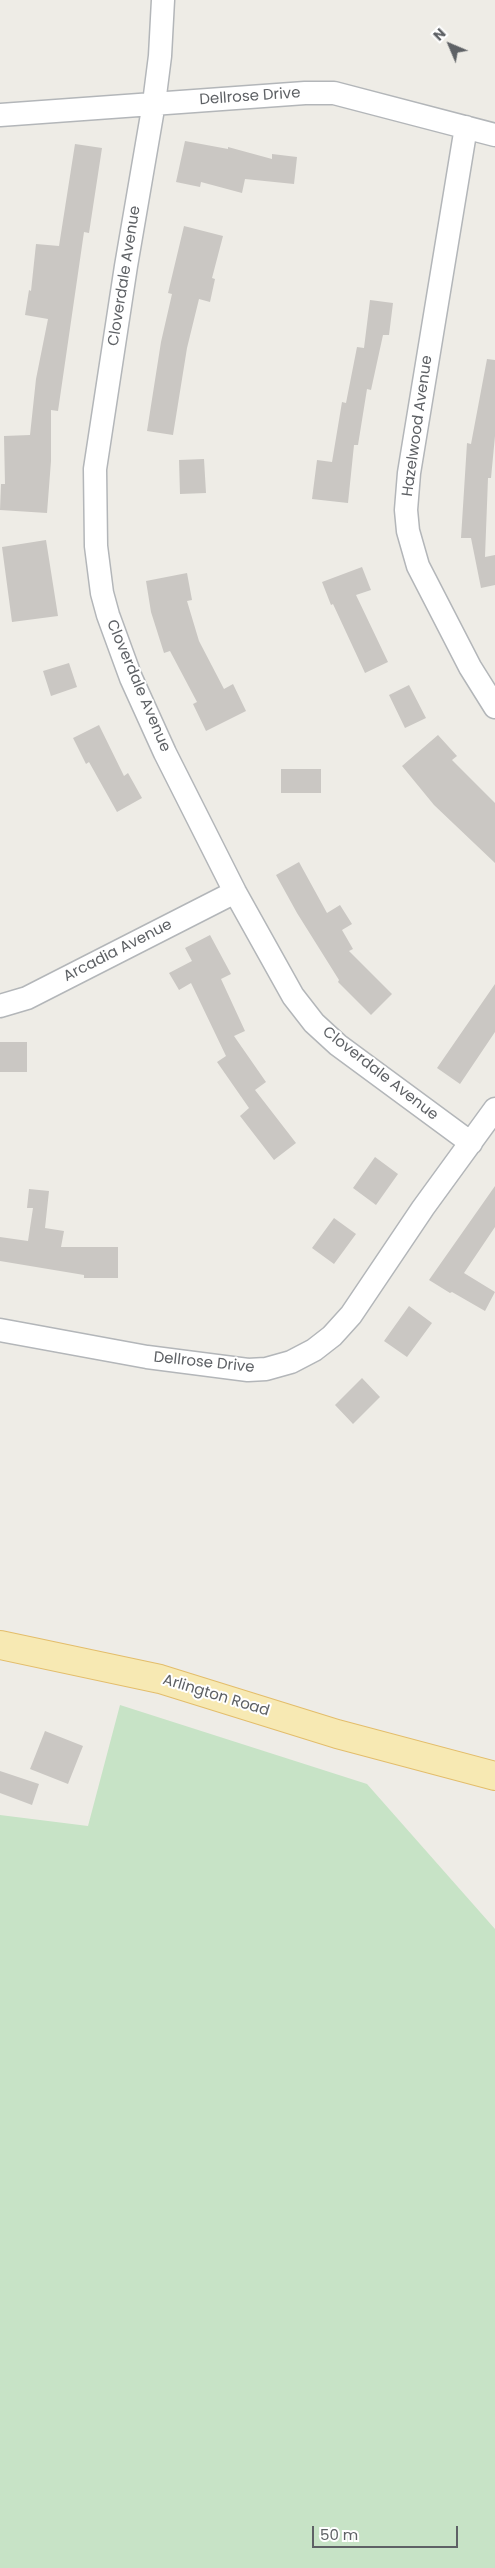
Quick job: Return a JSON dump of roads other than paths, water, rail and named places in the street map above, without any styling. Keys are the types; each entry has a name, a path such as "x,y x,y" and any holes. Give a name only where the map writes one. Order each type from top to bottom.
{"main road":[{"name":"Arlington Road","path":"0,1645 79,1660 160,1679 337,1734 495,1776"}],"street":[{"name":"Cloverdale Avenue","path":"163,0 160,56 154,104 126,266 95,469 96,546 102,593 131,678 165,752 235,892 286,985 314,1023 338,1045 471,1143"},
{"name":"Dellrose Drive","path":"0,115 305,93 334,93 495,135"},
{"name":"Hazelwood Avenue","path":"466,127 410,463 406,510 408,531 418,566 470,668 495,707"},
{"name":"Arcadia Avenue","path":"0,1006 27,998 235,892"},
{"name":"Dellrose Drive","path":"0,1330 147,1357 248,1370 266,1369 291,1362 314,1350 332,1336 351,1315 495,1109"}]}
